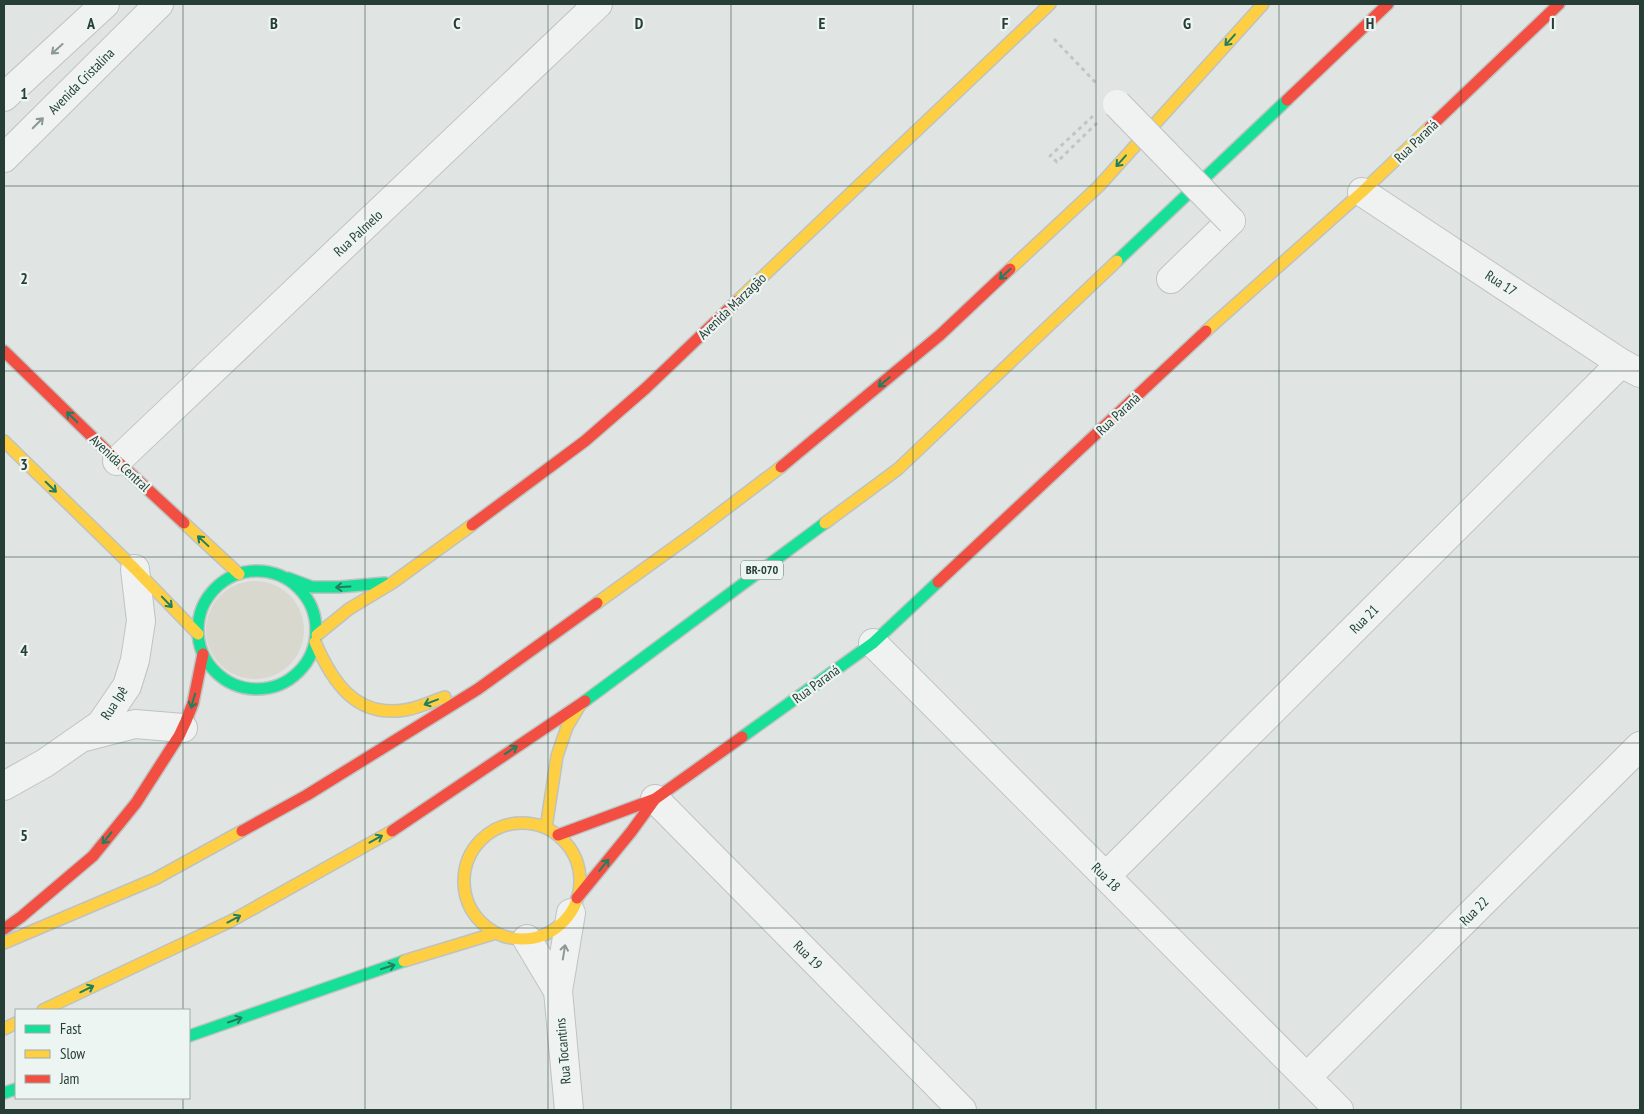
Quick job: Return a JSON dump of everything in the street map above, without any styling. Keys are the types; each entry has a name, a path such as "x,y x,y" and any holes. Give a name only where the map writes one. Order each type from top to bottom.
{"main road":[{"name":"Avenida Marzagão","path":"316,638 356,605 392,583 585,441 646,388 1050,4"},
{"path":"4,943 155,879 307,795 478,689 726,509 789,461 940,335 1099,186 1263,4"},
{"name":"BR-070","path":"46,1009 231,921 397,828 580,704 898,469 1388,4"},
{"name":"Rua Paraná","path":"558,835 654,799 873,643 1213,325 1362,192 1560,4"},
{"name":"Avenida Central","path":"4,351 117,461 239,574"},
{"path":"4,441 198,634"},
{"path":"4,929 21,917 93,856 136,803 183,728 193,703 202,654 198,634 200,614 208,596 222,582 239,574 254,571 269,572 312,586 339,588 392,583"},
{"path":"284,577 298,587 309,600 315,617 316,638 326,668 340,688 358,703 374,709 397,711 418,707 436,700 478,689"},
{"path":"202,654 214,671 232,684 253,689 274,687 293,677 308,662 316,638"},
{"path":"546,828 557,756 568,727 580,704"},
{"name":"Rua Paraná","path":"574,905 631,832 654,799"},
{"path":"526,823 546,828 558,835 570,848 578,864 580,881 574,905 559,926 544,935 526,939 511,938 496,933 480,922 468,905 463,886 465,865 473,847 488,833 506,824 526,823"},
{"path":"190,1036 386,967 496,933"}],"street":[{"name":"Avenida Cristalina","path":"4,158 159,4"},
{"name":"Rua Palmelo","path":"117,461 598,4"},
{"path":"4,98 88,9"},
{"path":"1106,102 1231,221 1171,279"},
{"name":"Rua 17","path":"1362,192 1631,368"},
{"name":"Rua 21","path":"1106,876 1631,368"},
{"name":"Rua Ipê","path":"4,786 45,763 101,724 127,686 135,660 141,621 135,570"},
{"name":"Rua 18","path":"873,643 1339,1110"},
{"path":"81,738 134,724 183,728"},
{"name":"Rua 22","path":"1307,1077 1640,746"},
{"name":"Rua 19","path":"654,799 962,1110"},
{"name":"Rua Tocantins","path":"569,1110 558,991 574,905"},
{"name":"Rua Tocantins","path":"526,939 558,991"}],"path":[{"path":"1035,18 1106,102"},
{"path":"1106,102 1056,162 1050,156 1106,102"}],"shaded area":[{"path":"255,581 274,584 290,595 301,611 304,630 301,649 290,665 274,676 255,679 236,676 220,665 209,649 206,630 209,611 220,595 236,584"}],"traffic: fast":[{"path":"1117,261 1287,100"},
{"path":"585,701 825,523"},
{"path":"257,571 280,576 299,588 311,607 316,630 311,653 299,672 280,684 257,689 234,684 215,672 203,653 198,630 203,607 215,588 234,576 257,571"},
{"path":"288,578 312,587 385,583"},
{"path":"742,737 873,643 938,582"},
{"path":"190,1036 404,961"},
{"path":"4,1093 15,1089"}],"traffic: slow":[{"path":"737,301 1050,4"},
{"path":"1010,269 1099,186 1263,4"},
{"path":"1206,331 1362,192 1430,127"},
{"path":"825,523 898,469 1117,261"},
{"path":"4,441 135,569 198,634"},
{"path":"597,603 781,467"},
{"path":"184,523 239,574"},
{"path":"317,635 349,609 392,583 472,525"},
{"path":"315,642 338,683 348,694 372,708 387,711 405,710 445,697"},
{"path":"546,828 557,756 567,727 580,705"},
{"path":"522,823 544,827 563,840 576,859 580,881 576,903 563,922 544,935 522,939 500,935 481,922 468,903 464,881 468,859 481,840 500,827 522,823"},
{"path":"4,943 155,879 242,831"},
{"path":"45,1009 231,921 392,831"},
{"path":"404,961 496,933"},
{"path":"4,1029 15,1024"}],"traffic: jam":[{"path":"1287,100 1388,4"},
{"path":"1430,127 1559,4"},
{"path":"781,467 940,335 1010,269"},
{"path":"472,525 585,441 646,388 737,301"},
{"path":"938,582 1206,331"},
{"path":"4,351 184,523"},
{"path":"242,831 307,795 478,689 597,603"},
{"path":"4,929 21,917 93,856 136,803 179,736 186,721 193,703 203,654"},
{"path":"392,831 585,701"},
{"path":"558,835 655,799 742,737"},
{"path":"577,898 631,832 655,799"}]}
